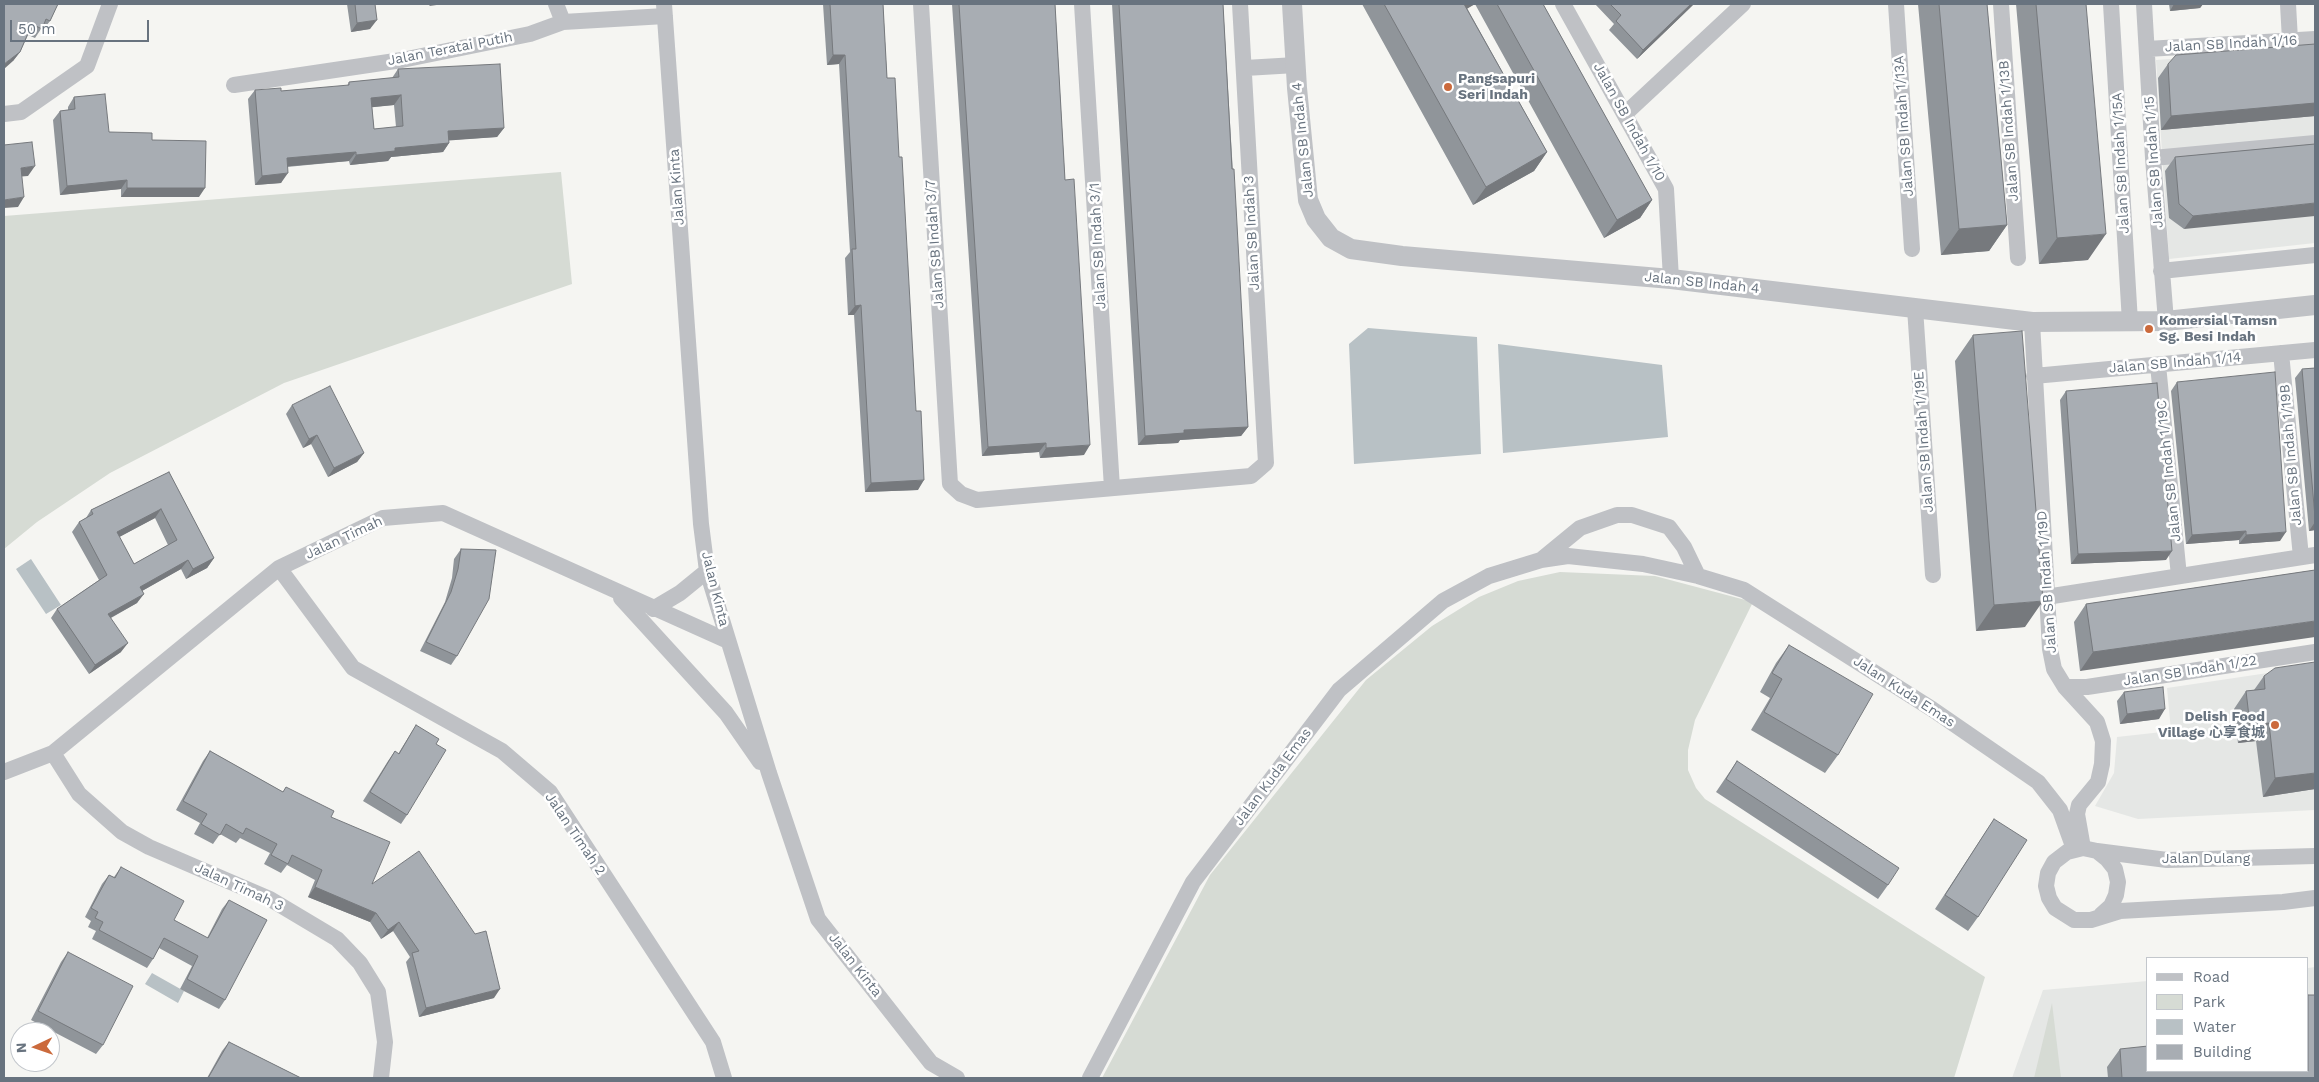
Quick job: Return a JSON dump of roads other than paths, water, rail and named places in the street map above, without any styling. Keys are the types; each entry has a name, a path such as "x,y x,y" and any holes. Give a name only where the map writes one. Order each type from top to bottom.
{"street":[{"path":"4,114 21,112 87,66 110,4"},
{"path":"556,4 563,22"},
{"name":"Jalan SB Indah 3/7","path":"921,4 950,484 961,494 977,500 1112,488"},
{"name":"Jalan SB Indah 3/1","path":"1082,4 1112,488"},
{"name":"Jalan SB Indah 3","path":"1112,488 1251,476 1266,463 1240,4"},
{"name":"Jalan SB Indah 4","path":"1292,4 1303,168 1308,200 1316,219 1331,238 1351,249 1402,256 1671,279 2032,322 2166,320 2315,305"},
{"name":"Jalan SB Indah 1/10","path":"1563,4 1666,189 1671,279"},
{"path":"1625,114 1743,4"},
{"name":"Jalan SB Indah 1/13A","path":"1896,4 1912,249"},
{"name":"Jalan SB Indah 1/13B","path":"2001,4 2018,258"},
{"name":"Jalan SB Indah 1/15A","path":"2111,4 2130,322"},
{"name":"Jalan SB Indah 1/15","path":"2144,4 2153,158 2166,320"},
{"path":"2288,4 2290,40"},
{"name":"Jalan Teratai Putih","path":"234,85 402,60 530,34 563,22 664,10"},
{"name":"Jalan Kinta","path":"664,10 701,524 708,571 769,774 818,918 931,1063 957,1078"},
{"name":"Jalan SB Indah 1/16","path":"2147,49 2315,39"},
{"path":"1245,68 1296,65"},
{"path":"2153,158 2315,142"},
{"path":"2161,271 2315,254"},
{"name":"Jalan SB Indah 1/19E","path":"1915,308 1933,575"},
{"name":"Jalan SB Indah 1/19D","path":"2032,322 2046,597 2052,660 2054,669 2065,687 2097,722 2102,741 2102,764 2098,782 2079,805 2077,814 2085,850"},
{"name":"Jalan SB Indah 1/14","path":"2034,376 2315,350"},
{"name":"Jalan SB Indah 1/19B","path":"2281,353 2308,556"},
{"name":"Jalan SB Indah 1/19C","path":"2158,365 2179,576"},
{"name":"Jalan Timah","path":"4,772 52,753 279,568 383,518 443,513 653,609 728,641"},
{"name":"Jalan Kuda Emas","path":"1541,560 1580,528 1617,514 1632,515 1669,527 1684,547 1698,576"},
{"name":"Jalan Kuda Emas","path":"1090,1078 1193,882 1339,690 1443,601 1489,576 1541,560 1568,556 1643,564 1698,576 1744,590 1932,708 2038,782 2060,810 2085,850"},
{"path":"2046,597 2308,556"},
{"name":"Jalan Timah 2","path":"279,568 353,668 502,751 550,792 713,1042 724,1078"},
{"path":"653,609 680,593 708,571"},
{"path":"614,591 726,713 769,774"},
{"name":"Jalan SB Indah 1/22","path":"2065,687 2087,686 2315,652"},
{"name":"Jalan Timah 3","path":"52,753 80,794 122,832 149,847 270,899 337,938 360,963 378,992 385,1042 381,1078"},
{"path":"2101,915 2114,901 2118,882 2115,869 2107,859 2085,850 2060,856 2048,873 2046,886 2049,898 2060,913 2074,920 2091,920 2101,915 2120,911 2283,902 2315,898"},
{"name":"Jalan Dulang","path":"2085,850 2167,860 2315,856"}],"water":[{"path":"1368,328 1477,337 1481,454 1354,464 1349,344"},
{"path":"1498,344 1662,365 1668,437 1503,453"},
{"path":"31,559 61,605 46,614 16,569"},
{"path":"152,973 184,991 178,1003 145,984"}],"place":[{"name":"Pangsapuri Seri Indah","path":"1448,87"},
{"name":"Komersial Tamsn Sg. Besi Indah","path":"2149,329"},
{"name":"Delish Food Village 心享食城","path":"2275,725"}]}
